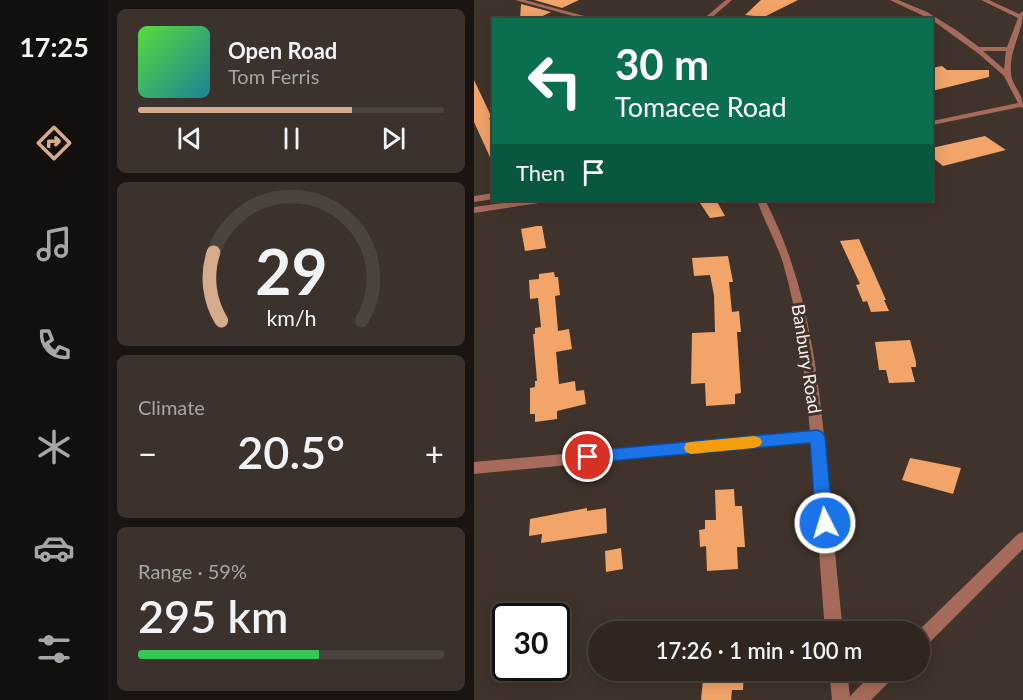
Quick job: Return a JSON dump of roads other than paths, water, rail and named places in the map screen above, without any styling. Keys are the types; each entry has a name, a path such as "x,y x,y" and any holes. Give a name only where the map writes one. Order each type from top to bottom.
{"street":[{"path":"518,0 589,18"},
{"path":"707,18 729,0"},
{"path":"893,0 933,18"},
{"path":"984,0 1021,15 1009,49 1007,75"},
{"path":"933,18 979,49 1007,75 1022,102"},
{"path":"979,49 1009,49"},
{"path":"933,115 1022,102"},
{"path":"933,123 1022,102"},
{"path":"474,199 492,196"},
{"path":"474,210 532,201"},
{"name":"Banbury Road","path":"762,201 771,217 791,275 809,352 833,621"},
{"path":"474,468 817,436"},
{"path":"930,630 1023,539"},
{"path":"839,681 841,700"},
{"path":"858,700 877,681"}]}
